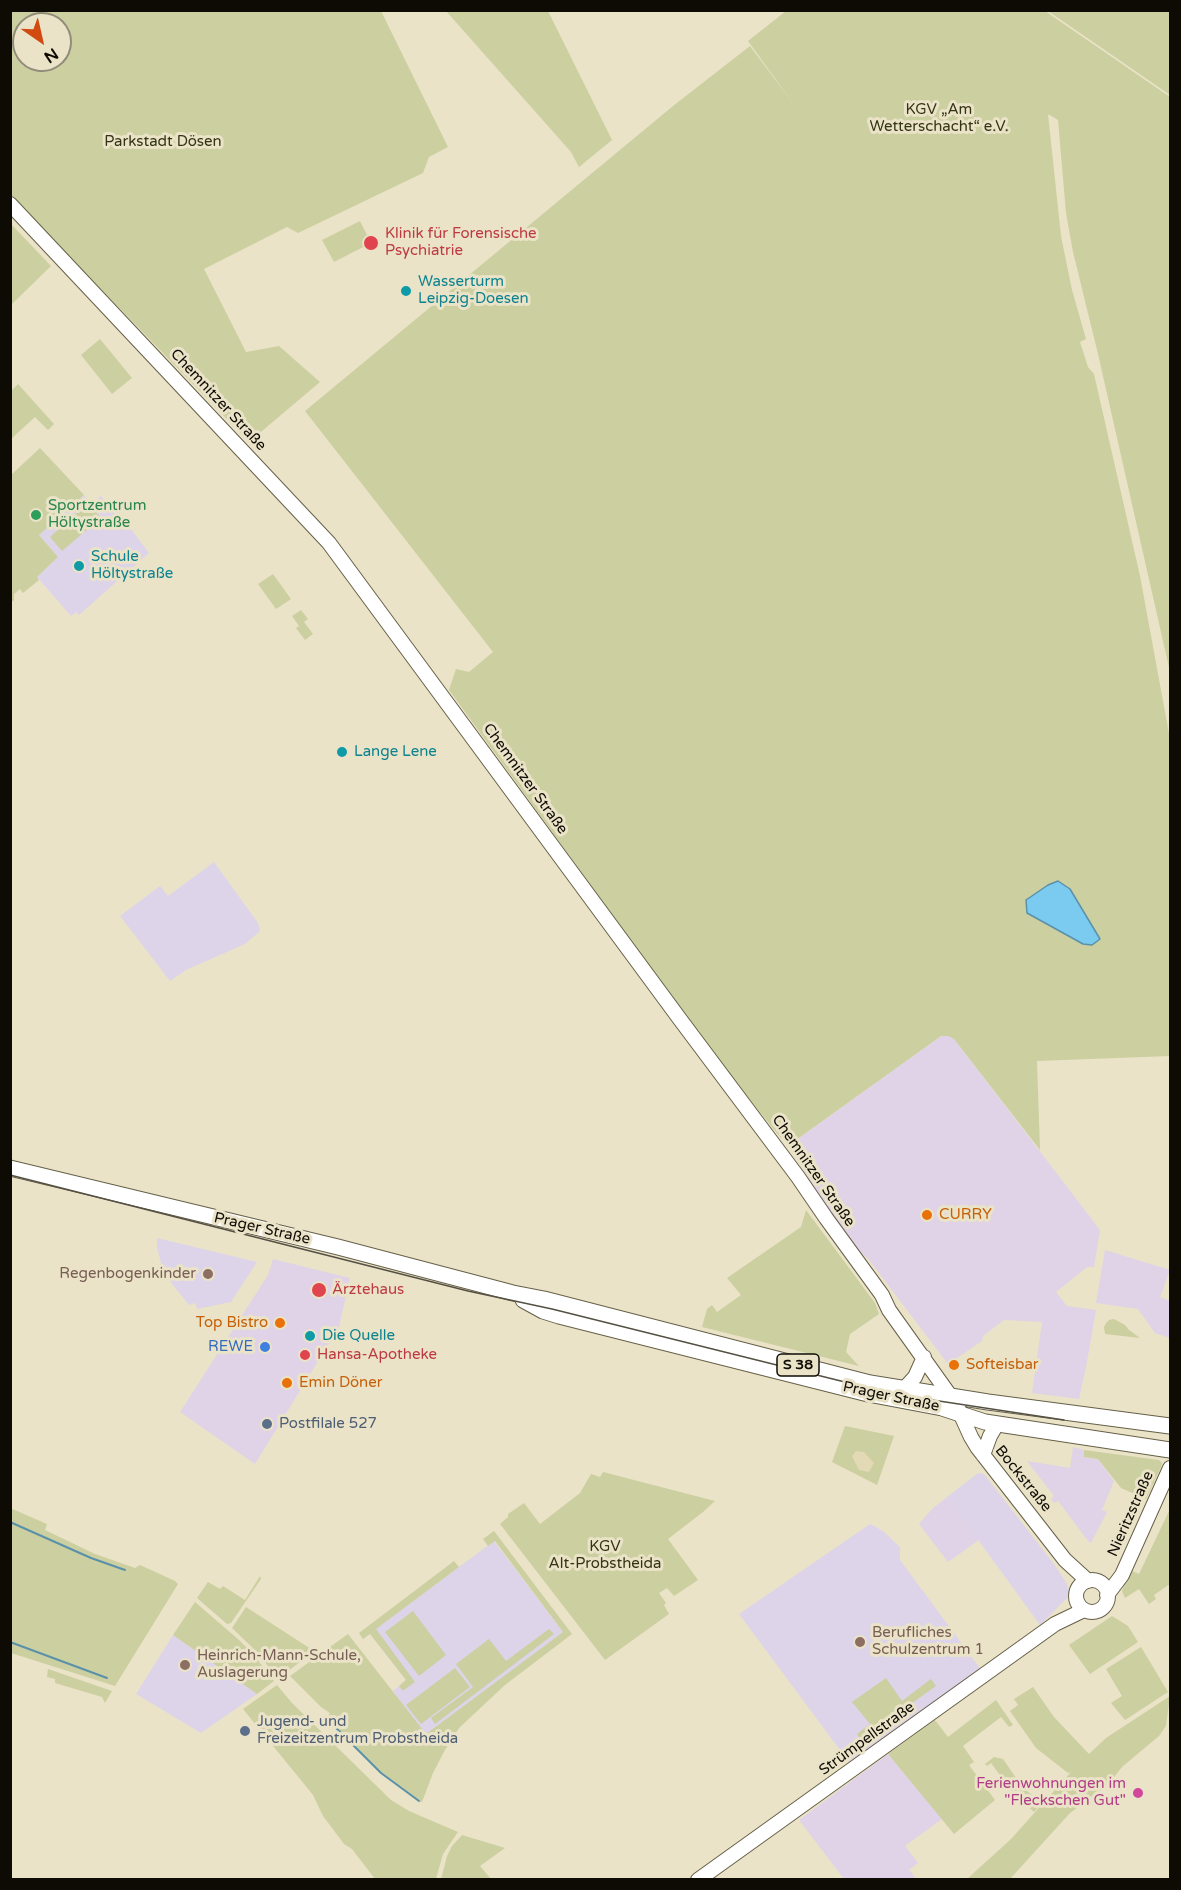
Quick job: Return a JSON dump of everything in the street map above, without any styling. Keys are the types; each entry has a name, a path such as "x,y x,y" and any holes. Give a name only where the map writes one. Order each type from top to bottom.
{"main road":[{"name":"Chemnitzer Straße","path":"10,204 329,543 788,1163 882,1295 889,1310 924,1357 961,1414"},
{"name":"Prager Straße","path":"10,1168 338,1247 854,1379 951,1397 1170,1426"},
{"name":"Prager Straße","path":"513,1293 538,1308 559,1316 868,1394 942,1408 997,1425 1170,1450"},
{"path":"904,1389 915,1377 924,1357"},
{"name":"Bockstraße","path":"961,1414 970,1437 982,1455 1089,1593"},
{"path":"982,1455 997,1425"},
{"name":"Nieritzstraße","path":"1089,1593 1122,1575 1170,1468"},
{"name":"Strümpellstraße","path":"698,1880 1055,1624 1089,1593"}],"shaded area":[{"path":"84,495 92,504 101,496 116,514 118,512 149,553 79,615 76,612 71,616 37,577 58,557 39,535"},
{"path":"214,862 258,923 260,931 245,944 186,970 170,981 120,916 160,886 168,896"},
{"path":"947,1035 954,1039 1100,1230 1094,1267 1087,1267 1056,1292 1067,1306 1096,1310 1079,1399 1032,1393 1042,1322 1004,1320 983,1336 982,1341 948,1364 869,1260 858,1250 788,1146 941,1036"},
{"name":"Regenbogenkinder","path":"157,1238 257,1262 231,1302 197,1309 195,1303 189,1305 169,1280 162,1267"},
{"path":"1105,1250 1170,1270 1160,1297 1170,1301 1170,1338 1155,1333 1138,1309 1096,1303"},
{"path":"273,1259 350,1278 339,1327 255,1464 180,1412 268,1275"},
{"path":"1073,1447 1084,1450 1084,1457 1098,1459 1114,1481 1102,1510 1107,1512 1091,1543 1058,1501 1054,1503 1051,1499 1054,1496 1027,1461 1070,1468"},
{"path":"978,1473 984,1474 1067,1584 1070,1595 1040,1625 947,1497"},
{"path":"947,1497 979,1540 948,1562 919,1524"},
{"name":"Berufliches Schulzentrum 1","path":"870,1524 883,1531 900,1547 900,1560 985,1675 854,1769 739,1614"},
{"path":"494,1541 563,1632 425,1735 393,1691 406,1680 370,1633"},
{"name":"Heinrich-Mann-Schule, Auslagerung","path":"173,1635 257,1694 201,1733 136,1694"},
{"path":"888,1754 942,1819 905,1846 918,1863 909,1870 915,1877 912,1880 844,1879 799,1820"}],"green space":[{"name":"Parkstadt Dösen","path":"11,11 381,11 448,147 429,157 423,173 298,233 287,227 204,269 246,352 279,346 320,382 249,442 11,196"},
{"path":"446,11 548,11 612,140 579,167 571,152"},
{"name":"KGV „Am Wetterschacht“ e.V.","path":"786,11 1045,11 1170,97 1170,672 1073,252 1066,213 1058,120 1048,114 1061,236 1072,290 1086,339 1080,342 1088,367 1094,374 1140,576 1170,739 1170,1056 1037,1061 1040,1150 954,1039 948,1036 941,1036 796,1140 789,1141 780,1137 720,1063 449,690 456,669 469,672 493,652 305,411 673,106 750,46 795,106 748,41"},
{"path":"1048,11 1170,11 1170,95"},
{"path":"360,221 371,243 334,262 322,240"},
{"path":"11,224 51,266 11,305"},
{"path":"100,339 132,378 112,394 81,355"},
{"path":"18,384 54,424 48,430 35,417 11,439 11,391"},
{"name":"Sportzentrum Höltystraße","path":"40,448 84,495 39,535 58,557 37,577 39,580 23,593 20,589 14,594 14,600 11,603 11,475"},
{"path":"88,503 101,518 62,551 50,537"},
{"path":"273,574 291,599 276,609 258,584"},
{"path":"301,610 308,619 304,622 313,634 305,640 296,628 299,626 292,616"},
{"path":"806,1210 875,1303 879,1314 850,1334 846,1352 859,1366 702,1327 707,1309 712,1305 717,1312 741,1295 727,1278 801,1227"},
{"path":"1114,1319 1140,1338 1105,1334 1106,1323"},
{"path":"845,1426 894,1436 877,1485 832,1462"},
{"path":"1084,1450 1159,1460 1162,1463 1146,1499 1121,1488 1098,1459 1084,1457"},
{"name":"KGV Alt-Probstheida","path":"603,1472 715,1501 668,1539 698,1580 674,1596 667,1588 659,1593 666,1603 664,1605 669,1614 605,1660 500,1524 508,1517 508,1514 524,1503 540,1524 580,1493 591,1474 600,1477"},
{"path":"10,1508 47,1524 45,1530 95,1554 135,1568 140,1565 178,1584 115,1686 11,1653"},
{"path":"1170,1509 1170,1584 1154,1595 1156,1599 1149,1604 1139,1589 1125,1598 1122,1591 1130,1570 1139,1574"},
{"path":"494,1531 572,1634 505,1685 459,1728 433,1773 422,1802 381,1773 326,1718 330,1713 290,1676 348,1634 426,1734 563,1632 495,1541 488,1546 483,1539"},
{"path":"454,1561 459,1567 376,1629 415,1682 402,1690 399,1686 406,1680 370,1634 363,1639 359,1633"},
{"path":"260,1576 261,1579 231,1623 227,1624 197,1598 208,1582 220,1589 223,1586 245,1600"},
{"path":"195,1602 253,1654 274,1681 257,1694 173,1635"},
{"path":"246,1607 314,1651 278,1679 256,1651 232,1628"},
{"path":"413,1611 446,1655 419,1676 385,1632"},
{"path":"1112,1616 1128,1626 1138,1642 1090,1674 1069,1645"},
{"path":"549,1629 554,1634 435,1724 431,1718 473,1687 456,1664 489,1639 506,1661"},
{"path":"1141,1647 1168,1692 1125,1720 1111,1703 1122,1696 1106,1669"},
{"path":"455,1668 470,1687 421,1724 406,1705"},
{"path":"48,1669 112,1691 105,1703 102,1697 55,1683 55,1679 47,1677"},
{"path":"886,1678 902,1701 931,1679 936,1686 861,1740 857,1734 870,1724 852,1702"},
{"path":"277,1685 292,1703 391,1800 409,1811 458,1832 443,1854 436,1879 375,1879 352,1849 344,1844 323,1816 313,1795 243,1709"},
{"path":"1033,1687 1054,1717 1089,1754 1106,1738 1170,1696 1166,1726 1159,1736 1122,1767 1108,1785 1070,1813 1010,1879 967,1879 1011,1839 1071,1772 1068,1773 1036,1748 1010,1711 1018,1705 1014,1699"},
{"path":"996,1700 1013,1725 1009,1727 1001,1717 963,1746 974,1762 969,1765 995,1800 954,1834 888,1754 935,1720 948,1737"},
{"path":"994,1757 1003,1759 1023,1788 1042,1803 1034,1812 1012,1792 991,1763 987,1766 985,1764"},
{"path":"462,1835 505,1848 480,1866 491,1879 441,1879 447,1856"}],"sand":[{"path":"856,1451 864,1452 874,1463 869,1472 859,1470 852,1456"}],"water":[{"path":"1058,881 1070,889 1100,939 1092,945 1083,944 1027,913 1026,900"}],"waterway":[{"path":"10,1522 91,1558 125,1570"},
{"path":"10,1642 107,1678"},
{"path":"326,1718 381,1773 419,1801"}],"tram line":[{"path":"10,1175 468,1291 552,1309 893,1394 1064,1420"}],"place":[{"name":"Klinik für Forensische Psychiatrie","path":"371,243"},
{"name":"Wasserturm Leipzig-Doesen","path":"406,291"},
{"name":"Sportzentrum Höltystraße","path":"36,515"},
{"name":"Schule Höltystraße","path":"79,566"},
{"name":"Lange Lene","path":"342,752"},
{"name":"CURRY","path":"927,1215"},
{"name":"Regenbogenkinder","path":"208,1274"},
{"name":"Ärztehaus","path":"319,1290"},
{"name":"Top Bistro","path":"280,1323"},
{"name":"Die Quelle","path":"310,1336"},
{"name":"REWE","path":"265,1347"},
{"name":"Hansa-Apotheke","path":"305,1355"},
{"name":"Softeisbar","path":"954,1365"},
{"name":"Emin Döner","path":"287,1383"},
{"name":"Postfilale 527","path":"267,1424"},
{"name":"Berufliches Schulzentrum 1","path":"860,1642"},
{"name":"Heinrich-Mann-Schule, Auslagerung","path":"185,1665"},
{"name":"Jugend- und Freizeitzentrum Probstheida","path":"245,1731"},
{"name":"Ferienwohnungen im \"Fleckschen Gut\"","path":"1138,1793"}]}
